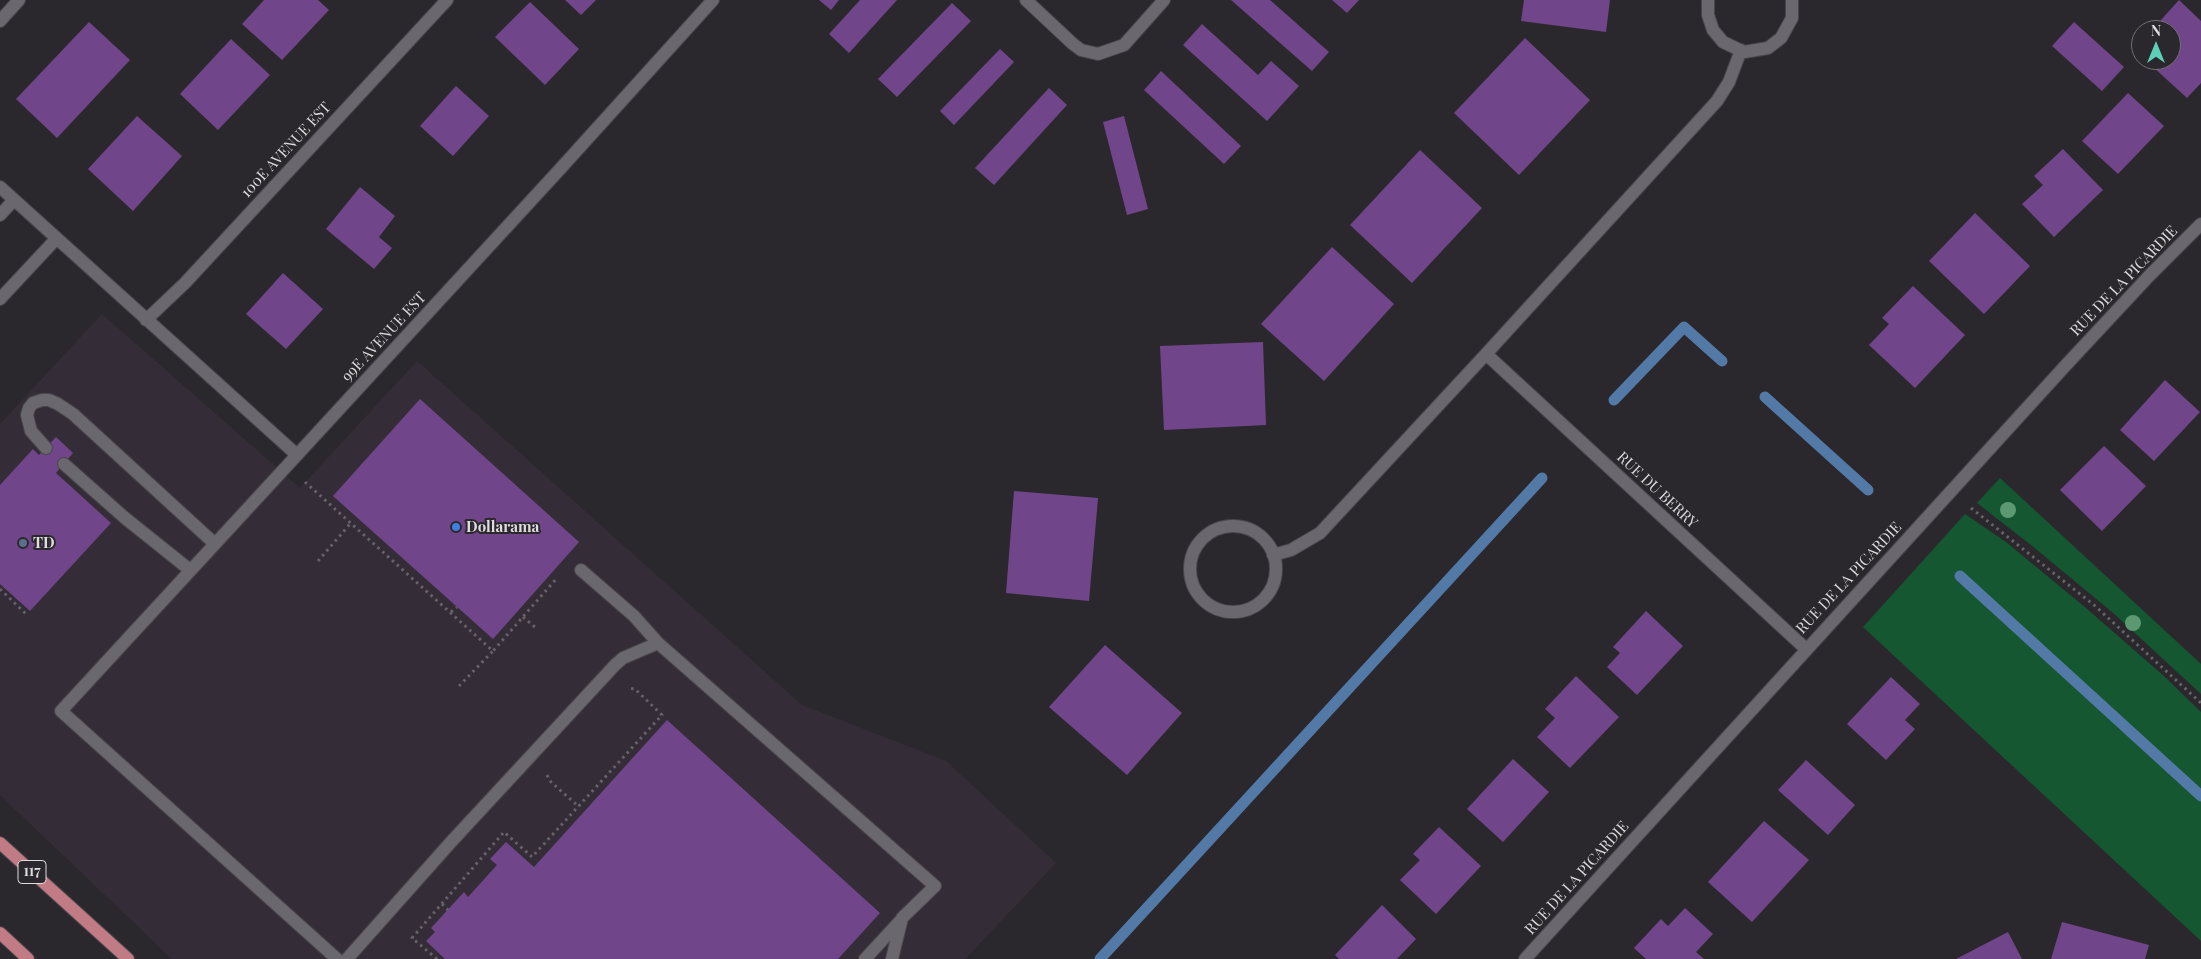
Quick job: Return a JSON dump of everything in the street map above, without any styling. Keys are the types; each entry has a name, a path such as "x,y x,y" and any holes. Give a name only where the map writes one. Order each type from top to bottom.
{"main road":[{"name":"117","path":"0,843 128,959"},
{"path":"0,933 28,959"}],"street":[{"path":"0,21 19,0"},
{"name":"100E AVENUE EST","path":"146,320 185,283 447,0"},
{"name":"99E AVENUE EST","path":"337,959 61,711 561,168 713,0"},
{"path":"1026,0 1082,50 1098,54 1124,45 1164,0"},
{"path":"1708,0 1708,15 1712,30 1722,42 1741,50 1768,48 1780,38 1792,18 1792,0"},
{"path":"1274,555 1299,546 1320,533 1486,354 1717,101 1729,82 1741,50"},
{"path":"0,188 297,455"},
{"path":"0,215 14,200"},
{"name":"RUE DE LA PICARDIE","path":"1525,959 2066,365 2149,276 2201,224"},
{"path":"0,299 56,238"},
{"name":"RUE DU BERRY","path":"1486,354 1806,649"},
{"path":"46,448 31,431 27,415 29,408 34,404 49,400 73,414 214,543"},
{"path":"64,464 125,518 190,570"},
{"path":"1238,527 1253,532 1266,542 1274,555 1276,571 1273,586 1263,599 1251,608 1228,612 1212,607 1200,597 1192,583 1190,568 1193,552 1202,539 1215,530 1238,527"},
{"path":"581,570 634,616 658,643 934,886 902,918 866,959"},
{"path":"347,959 615,665 623,658 658,643"},
{"path":"892,959 902,918"}],"path":[{"path":"305,482 493,651"},
{"path":"1971,508 2094,605 2201,702"},
{"path":"318,561 350,524"},
{"path":"459,686 493,651 559,576"},
{"path":"0,590 26,614"},
{"path":"451,612 457,606"},
{"path":"523,617 536,628"},
{"path":"437,959 412,938 504,832 532,857 662,715 635,689"},
{"path":"534,753 551,782 578,806"},
{"path":"442,904 448,910"}],"shaded area":[{"path":"102,314 300,488 417,361 802,705 946,761 1056,863 965,959 172,959 0,795 0,424"}],"green space":[{"path":"2000,478 2201,664 2201,694 2112,612 1977,503"},
{"path":"1965,514 2006,542 2086,608 2165,677 2201,712 2201,941 1863,627"}],"building":[{"path":"264,0 318,0 329,10 282,60 242,24"},
{"path":"565,0 596,0 581,15"},
{"path":"819,0 839,0 831,10"},
{"path":"860,0 897,0 849,53 829,34"},
{"path":"1231,0 1270,0 1329,52 1312,71"},
{"path":"1332,0 1359,0 1347,13"},
{"path":"1524,0 1610,0 1606,32 1521,21"},
{"path":"2179,0 2201,21 2201,83 2187,98 2156,70 2181,70 2181,20 2161,20"},
{"path":"530,2 579,49 545,85 495,37"},
{"path":"952,3 971,21 897,97 878,79"},
{"path":"89,22 130,60 57,138 16,99"},
{"path":"2074,22 2124,67 2102,91 2052,46"},
{"path":"1202,24 1258,75 1271,61 1299,86 1267,121 1183,45"},
{"path":"1525,38 1590,100 1519,175 1454,113"},
{"path":"231,39 270,75 218,130 180,94"},
{"path":"1000,49 1014,62 954,125 940,111"},
{"path":"1161,71 1241,146 1224,164 1144,90"},
{"path":"456,86 489,116 453,156 420,126"},
{"path":"1049,88 1067,105 994,185 975,168"},
{"path":"2128,93 2164,126 2118,174 2082,141"},
{"path":"137,116 182,156 133,211 88,169"},
{"path":"1124,116 1148,209 1127,215 1103,122"},
{"path":"2063,149 2103,190 2054,237 2022,204 2043,185 2034,176"},
{"path":"1420,150 1482,208 1412,283 1350,225"},
{"path":"360,187 395,216 379,237 392,248 374,269 326,229"},
{"path":"1975,213 2030,266 1984,314 1929,261"},
{"path":"1332,247 1394,304 1324,381 1261,324"},
{"path":"283,273 323,309 286,349 246,314"},
{"path":"1913,286 1965,335 1915,388 1869,345 1889,324 1882,318"},
{"path":"1263,342 1266,425 1164,430 1160,346"},
{"path":"2165,380 2200,412 2154,461 2120,430"},
{"path":"420,399 579,542 493,639 333,496"},
{"path":"56,437 73,453 56,473 111,523 30,611 0,584 0,485 33,449 39,455"},
{"path":"2104,446 2146,486 2102,531 2060,490"},
{"path":"1014,491 1098,498 1089,601 1006,593"},
{"path":"1646,611 1683,646 1637,695 1607,667 1620,653 1613,647"},
{"path":"1105,645 1182,713 1127,775 1049,707"},
{"path":"1576,676 1619,717 1570,768 1537,737 1555,718 1545,709"},
{"path":"1891,677 1920,704 1905,720 1915,729 1886,760 1847,724"},
{"path":"667,720 880,913 838,959 445,959 426,941 435,932 431,928 464,892 468,897 497,865 490,859 506,842 534,867"},
{"path":"1513,759 1549,792 1503,842 1467,809"},
{"path":"1806,760 1855,805 1828,835 1778,790"},
{"path":"1764,821 1809,860 1752,922 1708,882"},
{"path":"1439,827 1481,866 1436,914 1400,880 1420,860 1413,854"},
{"path":"1382,905 1416,939 1397,959 1339,959 1335,955"},
{"path":"1685,908 1713,934 1696,952 1704,959 1646,959 1634,948 1661,919 1668,926"},
{"path":"2062,922 2149,945 2145,959 2051,959"},
{"path":"2008,932 2022,959 1956,959"}],"waterway":[{"path":"1614,400 1684,327 1722,361"},
{"path":"1765,397 1868,490"},
{"path":"1100,959 1542,478"},
{"path":"1960,576 2201,796"}],"place":[{"name":"Dollarama","path":"456,527"},
{"name":"TD","path":"23,543"}]}
